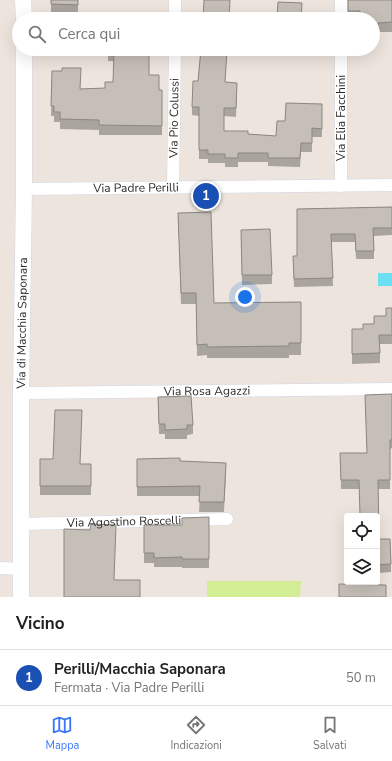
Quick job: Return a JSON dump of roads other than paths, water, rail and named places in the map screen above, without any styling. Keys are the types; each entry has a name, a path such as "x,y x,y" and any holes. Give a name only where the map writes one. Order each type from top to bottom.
{"street":[{"path":"24,0 24,12"},
{"path":"175,0 175,12"},
{"path":"341,0 341,12"},
{"name":"Via di Macchia Saponara","path":"21,597 24,56"},
{"name":"Via Pio Colussi","path":"174,188 175,56"},
{"name":"Via Elia Facchini","path":"341,56 341,186"},
{"name":"Via Padre Perilli","path":"24,189 392,185"},
{"name":"Via Rosa Agazzi","path":"22,393 392,389"},
{"name":"Via Agostino Roscelli","path":"22,524 227,519"},
{"path":"0,568 22,568"}],"water":[{"path":"378,273 392,273 392,286 378,286"}],"place":[{"name":"Perilli/Macchia Saponara","path":"206,196"}]}
